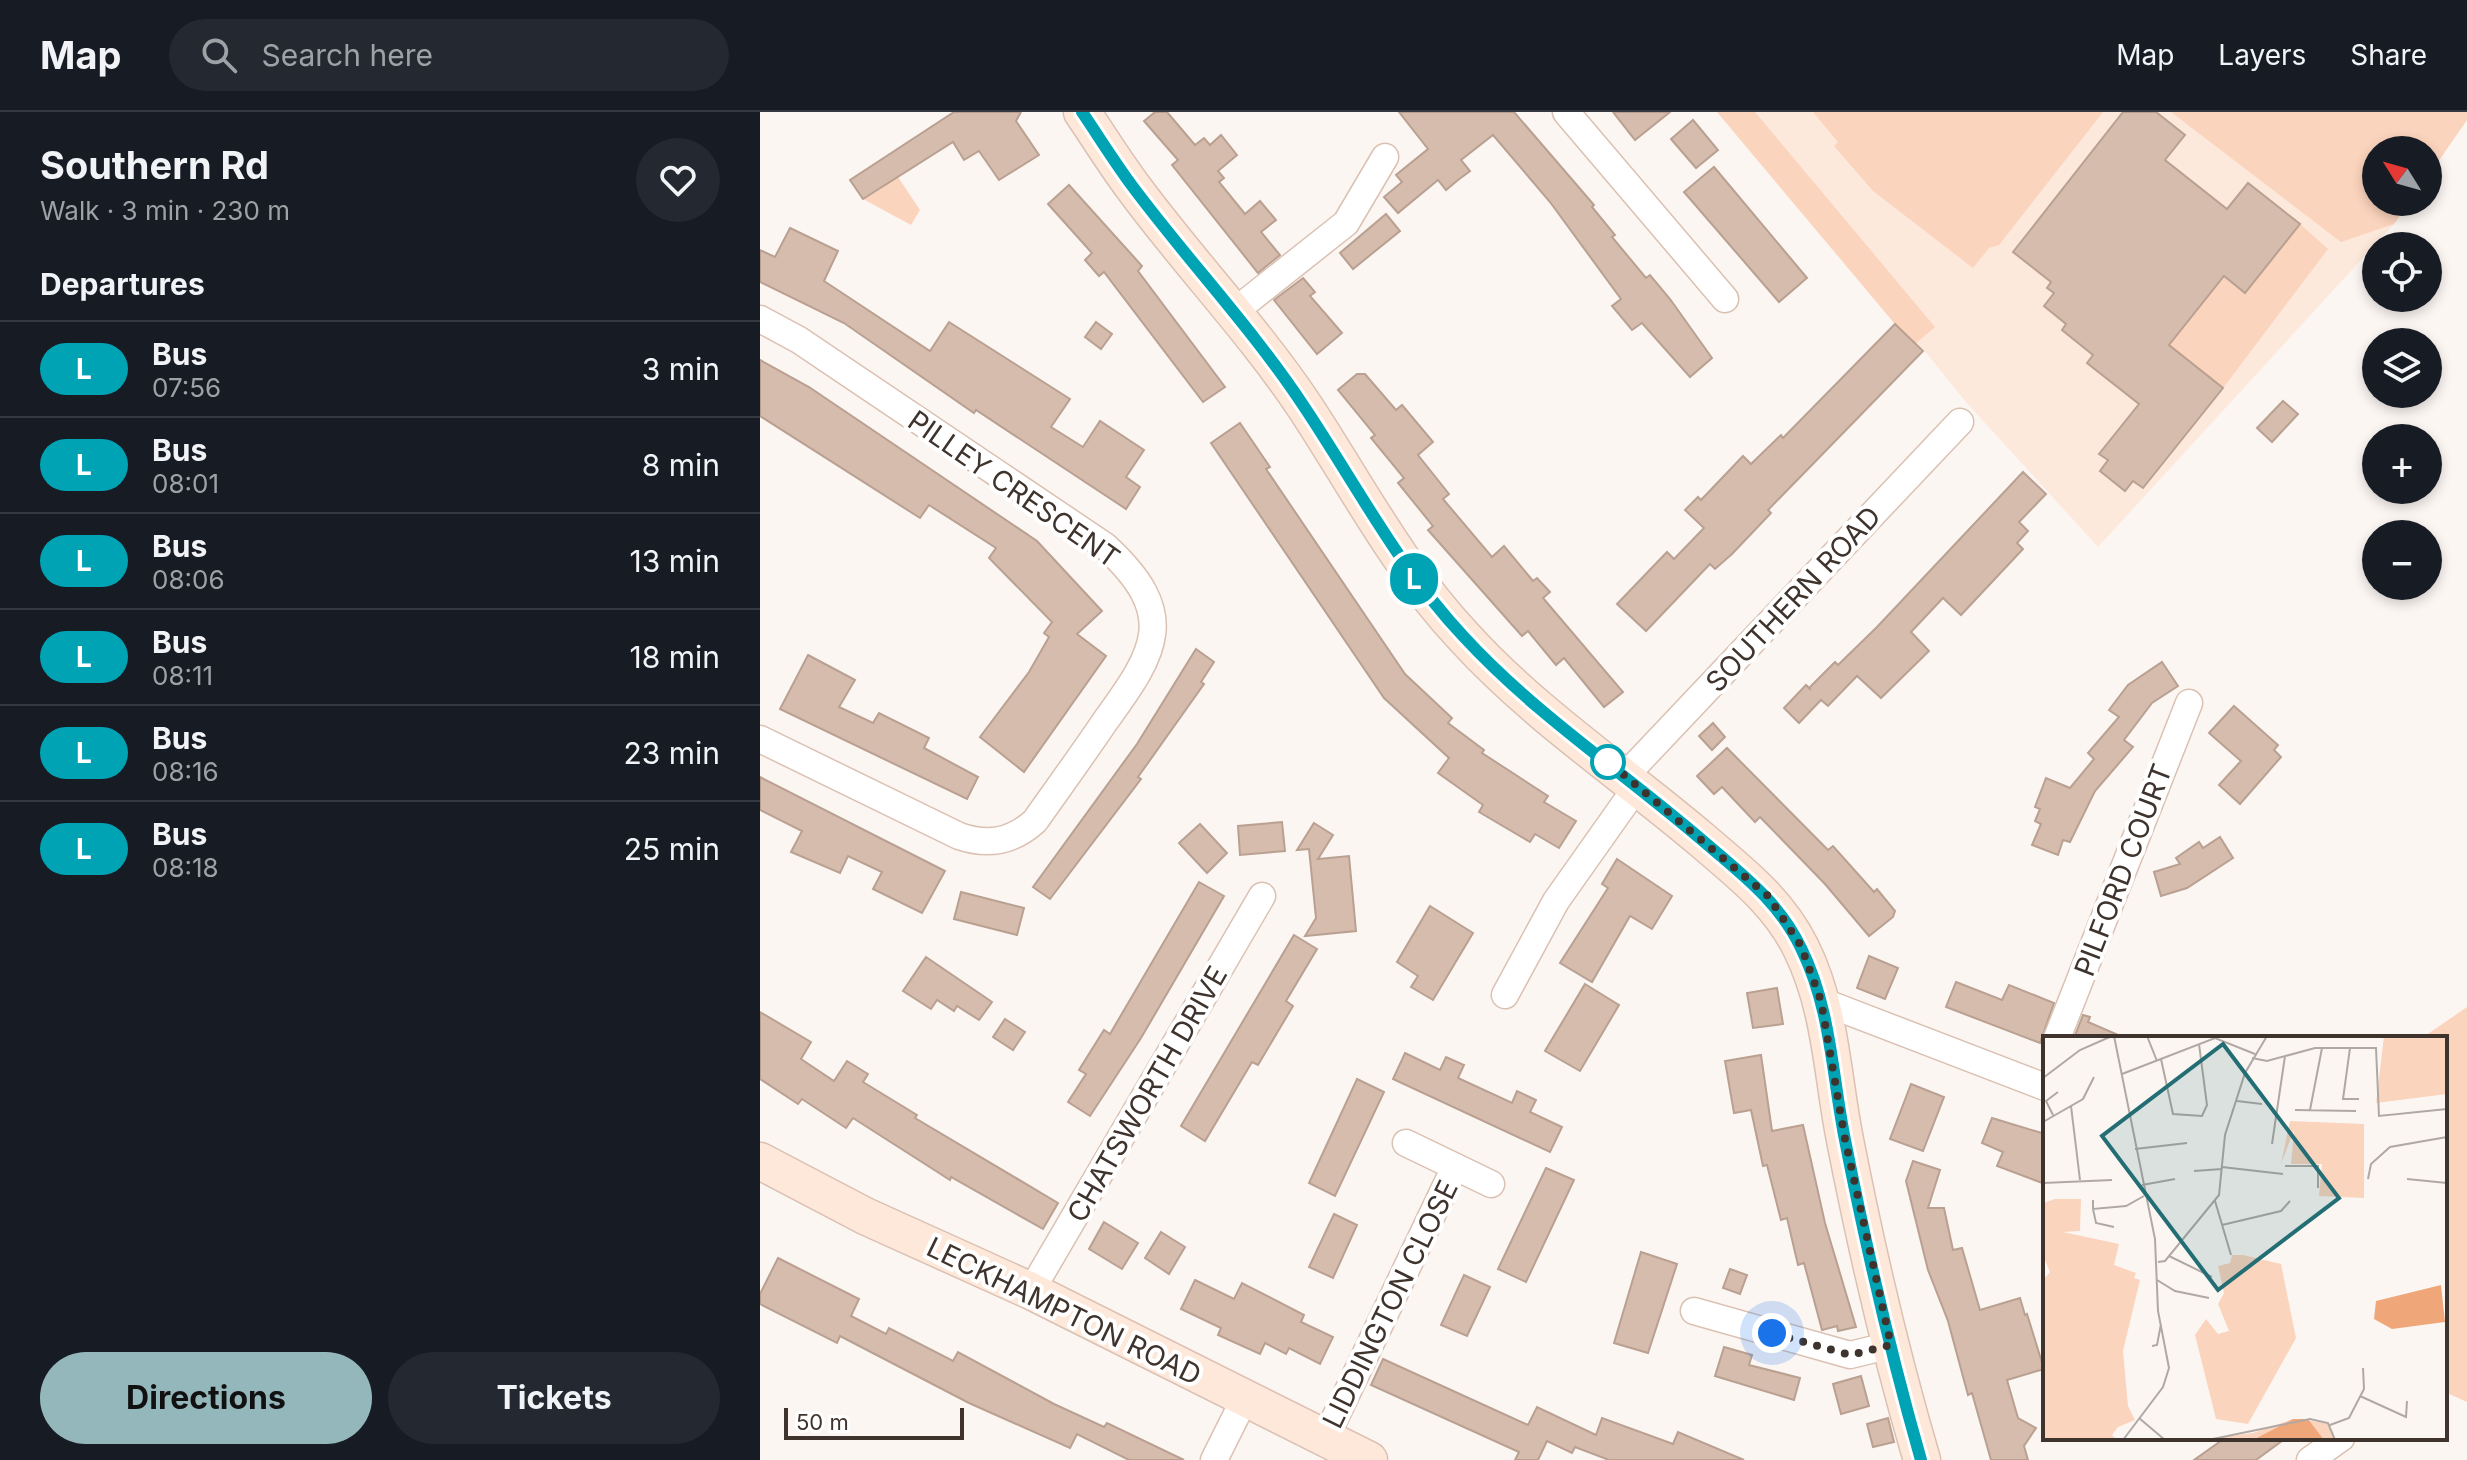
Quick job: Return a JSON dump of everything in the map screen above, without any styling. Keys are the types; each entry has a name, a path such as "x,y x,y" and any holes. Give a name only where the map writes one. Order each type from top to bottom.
{"street":[{"path":"1082,112 1133,188 1235,311 1305,408 1414,580 1439,610 1521,694 1632,780 1768,896 1801,946 1821,1001 1845,1139 1891,1345 1922,1460"},
{"path":"1566,112 1725,299"},
{"path":"1235,311 1346,223 1385,157"},
{"name":"PILLEY CRESCENT","path":"760,319 799,340 1105,546 1140,586 1148,600 1153,633 1142,670 1035,821 1025,830 1000,841 986,842 959,836 760,739"},
{"name":"SOUTHERN ROAD","path":"1505,995 1556,901 1632,780 1960,422"},
{"name":"PILFORD COURT","path":"2058,1036 2189,703"},
{"name":"CHATSWORTH DRIVE","path":"1031,1291 1262,896"},
{"path":"1821,1001 2043,1080"},
{"name":"LIDDINGTON CLOSE","path":"1406,1143 1491,1184"},
{"name":"LECKHAMPTON ROAD","path":"760,1161 865,1216 1031,1291 1324,1441 1369,1460"},
{"name":"LIDDINGTON CLOSE","path":"1324,1441 1455,1167"},
{"path":"1694,1311 1850,1355 1891,1345"},
{"path":"1214,1460 1244,1400"},
{"path":"2310,1460 2338,1440"}],"shaded area":[{"path":"1717,112 2467,112 2467,120 2442,156 2442,136 2362,136 2362,216 2400,216 2387,232 2362,232 2362,259 2098,547 1965,401 1924,350 1895,324"},
{"path":"1717,112 1755,112 1935,327 1915,344"},
{"path":"1813,112 2103,112 1999,245 1989,248 1973,268 1873,191 1834,146 1838,142"},
{"path":"2171,112 2467,112 2467,120 2442,156 2442,136 2362,136 2362,216 2400,216 2394,224 2362,232 2362,235 2341,242"},
{"path":"898,177 920,210 911,225 863,199"},
{"path":"2300,224 2328,249 2223,388 2169,345 2224,276"},
{"path":"2467,1007 2467,1402 2447,1393 2447,1036 2425,1036"}],"building":[{"path":"954,112 1021,112 1016,121 1039,155 999,180 979,151 964,160 953,142 863,199 850,180"},
{"path":"1155,112 1167,112 1195,145 1204,138 1210,145 1221,135 1237,155 1218,171 1224,178 1219,182 1245,214 1260,201 1276,220 1261,232 1280,255 1258,273 1172,165 1178,160 1144,121"},
{"path":"1399,112 1514,112 1594,205 1592,207 1615,235 1612,237 1646,278 1650,275 1670,299 1712,358 1690,377 1642,323 1632,330 1612,306 1621,299 1550,202 1493,135 1461,160 1470,171 1446,190 1438,180 1398,213 1384,197 1402,182 1396,175 1428,149"},
{"path":"1613,112 1670,112 1635,140"},
{"path":"2123,112 2156,112 2185,135 2165,160 2227,209 2248,183 2300,224 2245,293 2224,276 2169,345 2223,388 2143,488 2133,481 2125,491 2100,471 2108,460 2099,454 2139,404 2087,363 2093,355 2062,330 2066,324 2044,306 2054,293 2047,288 2051,282 2013,252"},
{"path":"1693,120 1718,150 1696,168 1671,139"},
{"path":"1714,167 1807,278 1779,302 1684,192"},
{"path":"1069,185 1142,266 1138,271 1225,387 1203,402 1104,272 1099,276 1085,260 1092,253 1048,204"},
{"path":"1386,214 1400,231 1353,269 1340,253"},
{"path":"790,228 838,251 824,281 930,351 949,322 1070,399 1051,427 1083,447 1100,421 1144,450 1126,477 1140,487 1126,509 976,410 974,413 844,323 760,282 760,250 775,257"},
{"path":"1303,278 1315,292 1310,296 1342,333 1317,354 1274,300"},
{"path":"1096,322 1112,334 1101,349 1085,337"},
{"path":"1895,324 1923,351 1768,510 1771,513 1732,554 1715,569 1710,564 1646,631 1617,604 1667,552 1674,559 1704,528 1685,510 1698,497 1701,500 1743,456 1751,464 1781,435 1783,438"},
{"path":"760,360 809,387 1037,541 1102,611 1077,634 1106,656 1024,772 980,737 1029,672 1049,637 1044,633 1052,622 989,558 996,548 929,505 920,518 760,416"},
{"path":"1357,374 1365,374 1396,410 1402,405 1433,442 1418,455 1449,494 1443,499 1492,557 1504,546 1533,581 1537,578 1550,592 1543,598 1623,692 1604,707 1564,658 1556,665 1528,631 1522,636 1428,530 1433,526 1398,483 1404,478 1371,438 1375,435 1338,390"},
{"path":"2283,401 2298,414 2272,442 2257,428"},
{"path":"1240,423 1270,467 1266,469 1405,674 1452,718 1448,723 1484,750 1482,753 1548,796 1544,802 1576,821 1559,848 1535,834 1530,842 1479,812 1483,805 1438,773 1449,758 1384,698 1211,443"},
{"path":"2023,472 2046,494 2019,522 2028,531 2017,543 2023,549 1961,615 1943,598 1911,632 1929,651 1881,698 1857,676 1828,706 1821,700 1799,723 1784,708 1806,685 1809,688 1877,627"},
{"path":"1196,649 1214,662 1201,682 1204,684 1138,777 1141,779 1050,899 1033,887 1137,744"},
{"path":"808,655 855,680 839,707 873,723 879,713 929,738 924,748 978,777 967,799 780,709"},
{"path":"2162,662 2178,686 2152,703 2124,740 2133,747 2095,791 2070,842 2063,840 2058,855 2032,845 2041,824 2035,821 2040,809 2035,807 2046,778 2070,788 2094,759 2088,753 2119,717 2109,710 2128,685"},
{"path":"2234,706 2278,745 2274,750 2281,757 2240,804 2219,785 2241,761 2209,733"},
{"path":"1713,723 1725,737 1712,750 1699,736"},
{"path":"1727,748 1828,850 1833,846 1874,892 1877,889 1895,911 1893,917 1869,936 1825,884 1760,817 1755,822 1722,787 1714,794 1697,776"},
{"path":"760,777 945,871 922,913 873,889 882,872 848,856 840,873 791,852 802,831 760,810"},
{"path":"1282,822 1285,851 1240,855 1238,826"},
{"path":"1314,823 1333,835 1318,859 1349,856 1356,931 1305,936 1316,918 1309,849 1297,850"},
{"path":"1200,824 1227,853 1207,873 1179,843"},
{"path":"2220,837 2233,858 2187,888 2161,896 2154,872 2180,864 2176,858 2199,842 2203,848"},
{"path":"1617,859 1672,896 1652,929 1630,916 1592,982 1560,963 1608,888 1602,884"},
{"path":"1199,882 1224,896 1141,1038 1090,1116 1068,1102 1086,1074 1079,1070 1104,1030 1110,1034"},
{"path":"961,892 1024,908 1017,935 954,919"},
{"path":"1430,906 1473,933 1433,1000 1411,987 1418,976 1397,962"},
{"path":"1294,935 1317,949 1286,1001 1293,1006 1258,1065 1252,1062 1205,1141 1181,1126"},
{"path":"1869,956 1898,968 1885,999 1857,988"},
{"path":"926,957 992,1002 979,1020 957,1006 954,1011 937,1000 931,1009 903,991"},
{"path":"1956,982 2002,1000 2009,985 2054,1003 2040,1043 1946,1007"},
{"path":"1585,984 1619,1005 1580,1071 1545,1051"},
{"path":"1777,988 1783,1024 1753,1028 1747,993"},
{"path":"760,1012 811,1042 801,1059 834,1081 847,1061 868,1074 863,1082 917,1115 915,1118 1058,1203 1043,1229 951,1177 950,1180 853,1118 846,1128 802,1099 798,1104 760,1079"},
{"path":"2083,1015 2090,1017 2088,1022 2120,1036 2075,1036"},
{"path":"1005,1019 1025,1032 1013,1050 993,1037"},
{"path":"1405,1053 1440,1070 1446,1057 1464,1065 1458,1078 1512,1103 1517,1091 1536,1100 1530,1112 1562,1127 1550,1152 1393,1079"},
{"path":"1761,1055 1772,1131 1803,1125 1825,1223 1856,1327 1838,1331 1837,1326 1822,1330 1804,1263 1798,1265 1787,1218 1781,1220 1767,1165 1763,1166 1751,1110 1734,1113 1725,1061"},
{"path":"1357,1079 1384,1092 1335,1196 1309,1183"},
{"path":"1911,1084 1944,1097 1923,1151 1890,1139"},
{"path":"1992,1118 2043,1133 2043,1183 1997,1166 2003,1152 1982,1143"},
{"path":"1913,1161 1940,1170 1928,1208 1944,1208 1953,1250 1962,1248 1980,1310 2020,1298 2027,1314 2043,1369 2007,1380 2018,1418 2036,1428 2024,1446 2028,1460 1991,1460 1972,1393 1968,1395 1948,1321 1928,1270 1906,1181"},
{"path":"1546,1168 1574,1180 1526,1282 1498,1269"},
{"path":"1334,1214 1357,1225 1333,1278 1309,1267"},
{"path":"1104,1222 1138,1243 1122,1269 1089,1249"},
{"path":"1161,1232 1185,1247 1169,1274 1145,1258"},
{"path":"1641,1252 1677,1264 1648,1353 1614,1343"},
{"path":"778,1258 859,1299 851,1316 886,1334 889,1328 953,1361 958,1352 1054,1404 1104,1427 1107,1423 1184,1460 1129,1460 1077,1434 1070,1448 969,1403 840,1336 837,1343 760,1304 760,1294"},
{"path":"1730,1269 1747,1275 1740,1294 1723,1288"},
{"path":"1464,1275 1490,1287 1467,1336 1441,1325"},
{"path":"1195,1280 1234,1299 1242,1283 1304,1315 1301,1322 1333,1337 1320,1364 1289,1348 1286,1354 1265,1343 1260,1354 1218,1335 1221,1328 1181,1309"},
{"path":"1724,1347 1752,1355 1749,1365 1800,1378 1794,1400 1715,1376"},
{"path":"1383,1359 1528,1425 1537,1407 1596,1435 1602,1418 1673,1444 1678,1432 1744,1460 1609,1460 1575,1447 1572,1453 1547,1441 1538,1460 1515,1460 1519,1452 1371,1385"},
{"path":"1861,1376 1869,1406 1841,1414 1833,1384"},
{"path":"1888,1418 1894,1442 1873,1447 1867,1424"},
{"path":"2222,1440 2283,1440 2256,1460 2194,1460"}],"bus line":[{"name":"L","path":"1082,112 1133,188 1235,311 1305,408 1366,508 1414,580 1439,610 1521,694 1638,785 1768,896 1786,920 1801,946 1821,1001 1845,1139 1891,1345 1921,1460"}],"route":[{"path":"1608,762 1605,759 1768,896 1801,946 1821,1001 1845,1139 1891,1345 1850,1355 1772,1333"}]}
